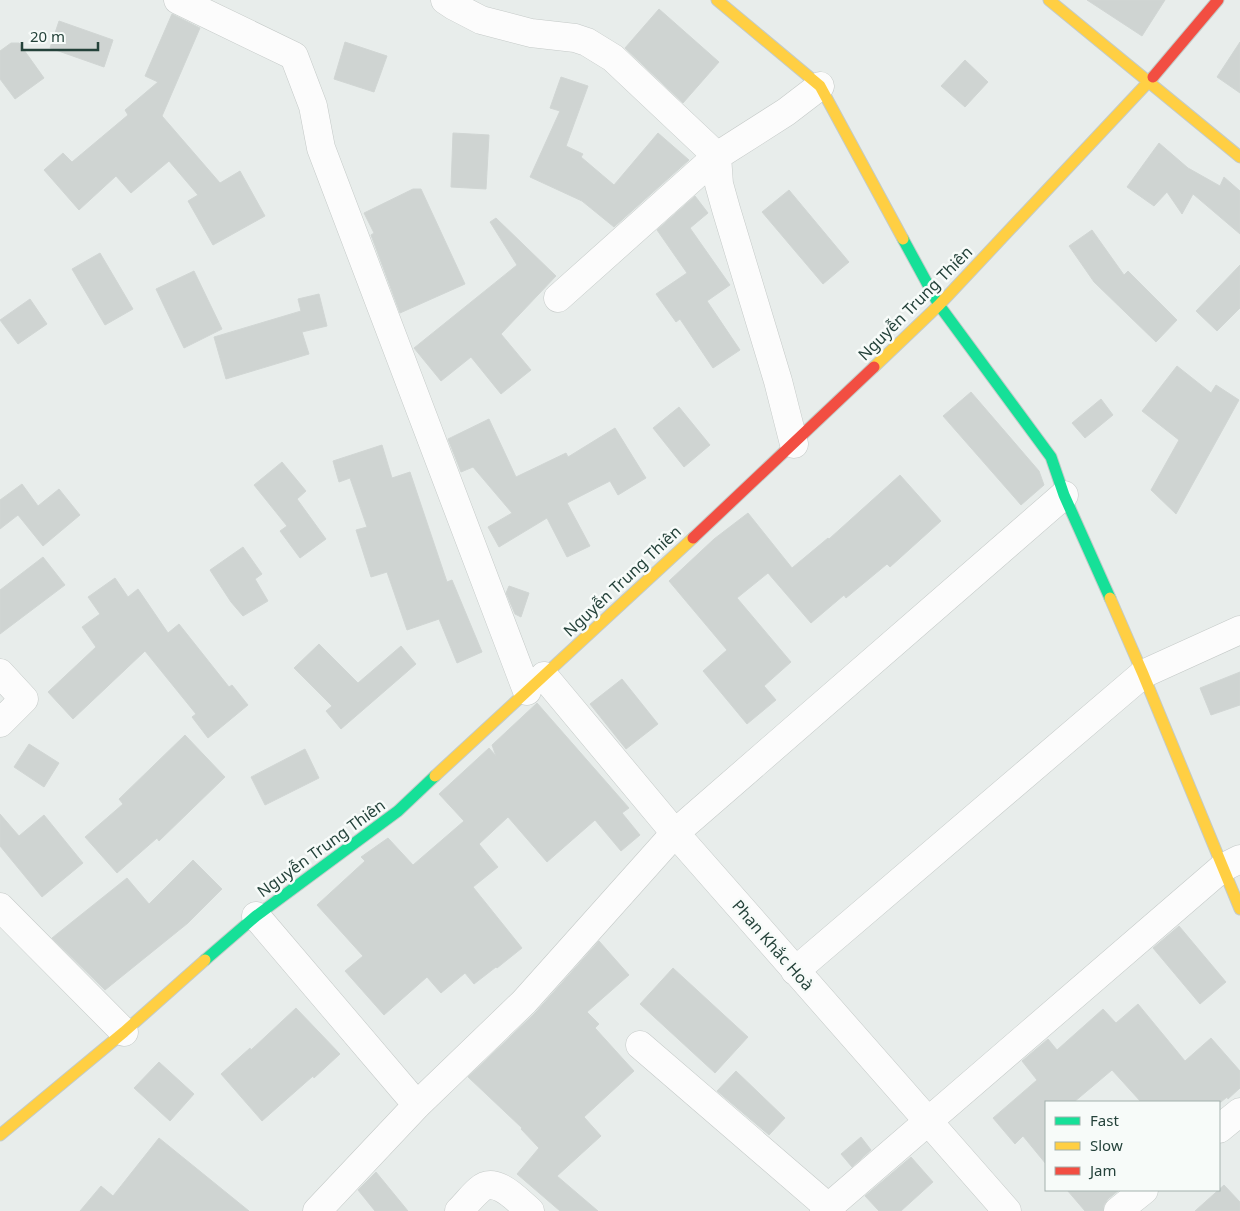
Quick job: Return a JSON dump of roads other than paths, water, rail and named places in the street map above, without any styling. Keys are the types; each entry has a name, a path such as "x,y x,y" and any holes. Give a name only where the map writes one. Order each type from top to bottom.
{"street":[{"name":"Phan Khắc Hoà","path":"178,0 294,56 313,106 320,148 536,684 675,833 1007,1211"},
{"path":"445,0 481,20 531,34 575,38 587,42 614,58 717,156 719,184 778,381 794,444"},
{"path":"717,0 820,86 939,305 1051,457 1064,495 1231,863 1240,908"},
{"path":"1049,0 1240,157"},
{"name":"Nguyễn Trung Thiên","path":"0,1135 124,1032 256,916 398,812 794,444 939,305 1149,82 1218,0"},
{"path":"558,298 717,156 786,112 820,86"},
{"path":"317,1211 417,1105 524,1002 675,833 1064,495"},
{"path":"795,971 1144,674 1240,630"},
{"path":"0,673 24,698 0,722"},
{"path":"640,1045 826,1209 927,1120 1231,863"},
{"path":"0,907 124,1032"},
{"path":"256,916 417,1105"},
{"path":"1220,1128 1240,1112"},
{"path":"459,1211 479,1189 491,1185 507,1191 530,1211"},
{"path":"1118,1211 1143,1191"}]}
